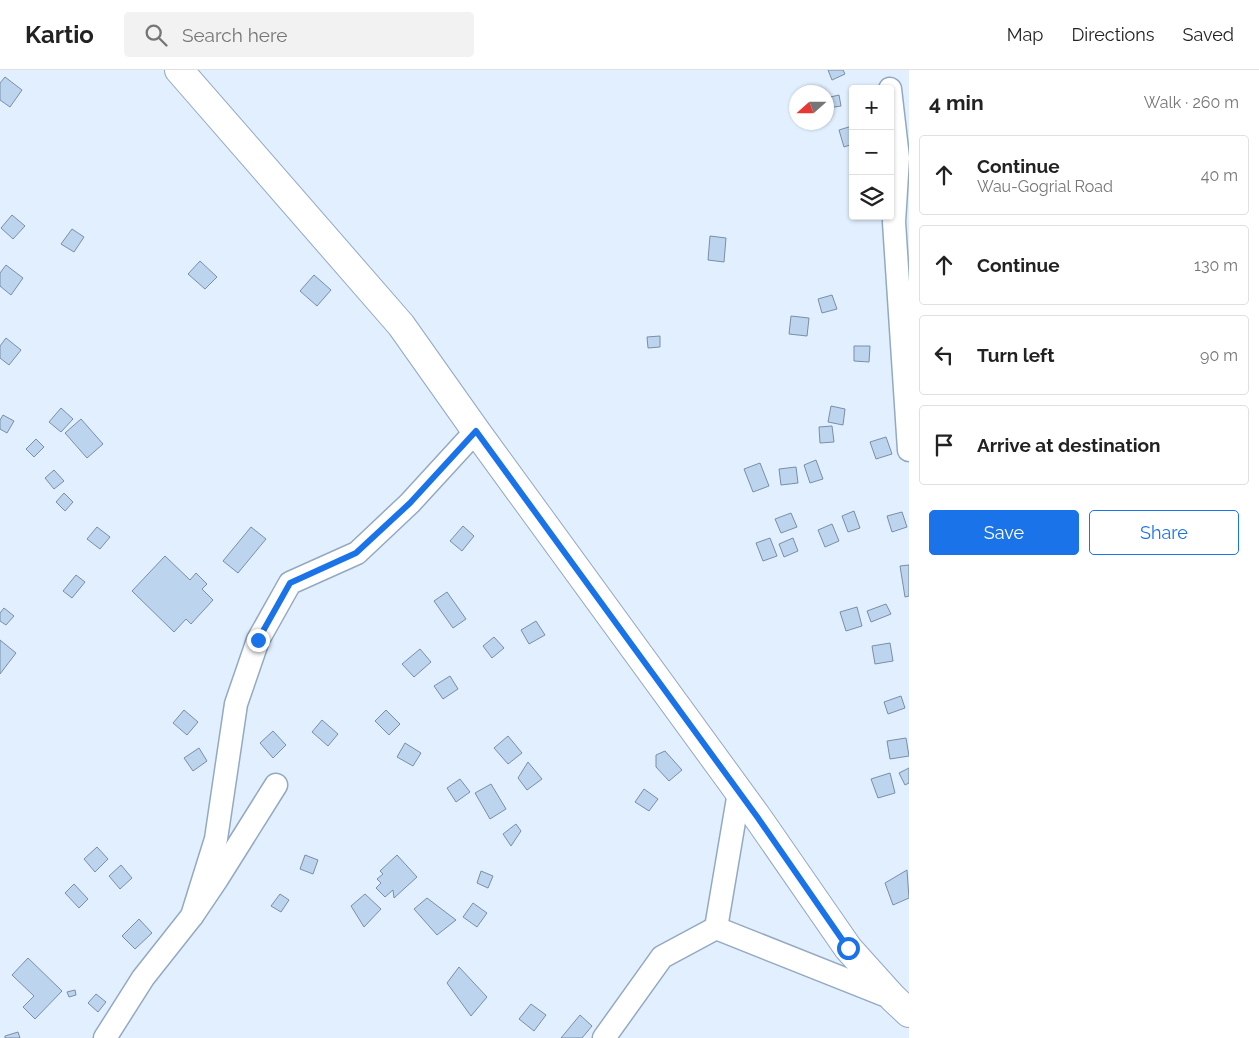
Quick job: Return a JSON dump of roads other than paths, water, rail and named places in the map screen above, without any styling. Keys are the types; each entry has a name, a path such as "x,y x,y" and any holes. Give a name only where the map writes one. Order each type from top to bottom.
{"main road":[{"path":"179,70 401,325 758,818 848,948 901,1006"}],"street":[{"path":"888,70 890,85"},
{"path":"894,124 898,158 894,222 909,450"},
{"path":"192,916 216,839 236,704 258,640 290,583 356,553 410,503 476,431"},
{"path":"105,1038 143,978 192,916 276,785"},
{"path":"716,928 739,792"},
{"path":"716,928 901,1006"},
{"path":"604,1038 662,957 716,928"}]}
